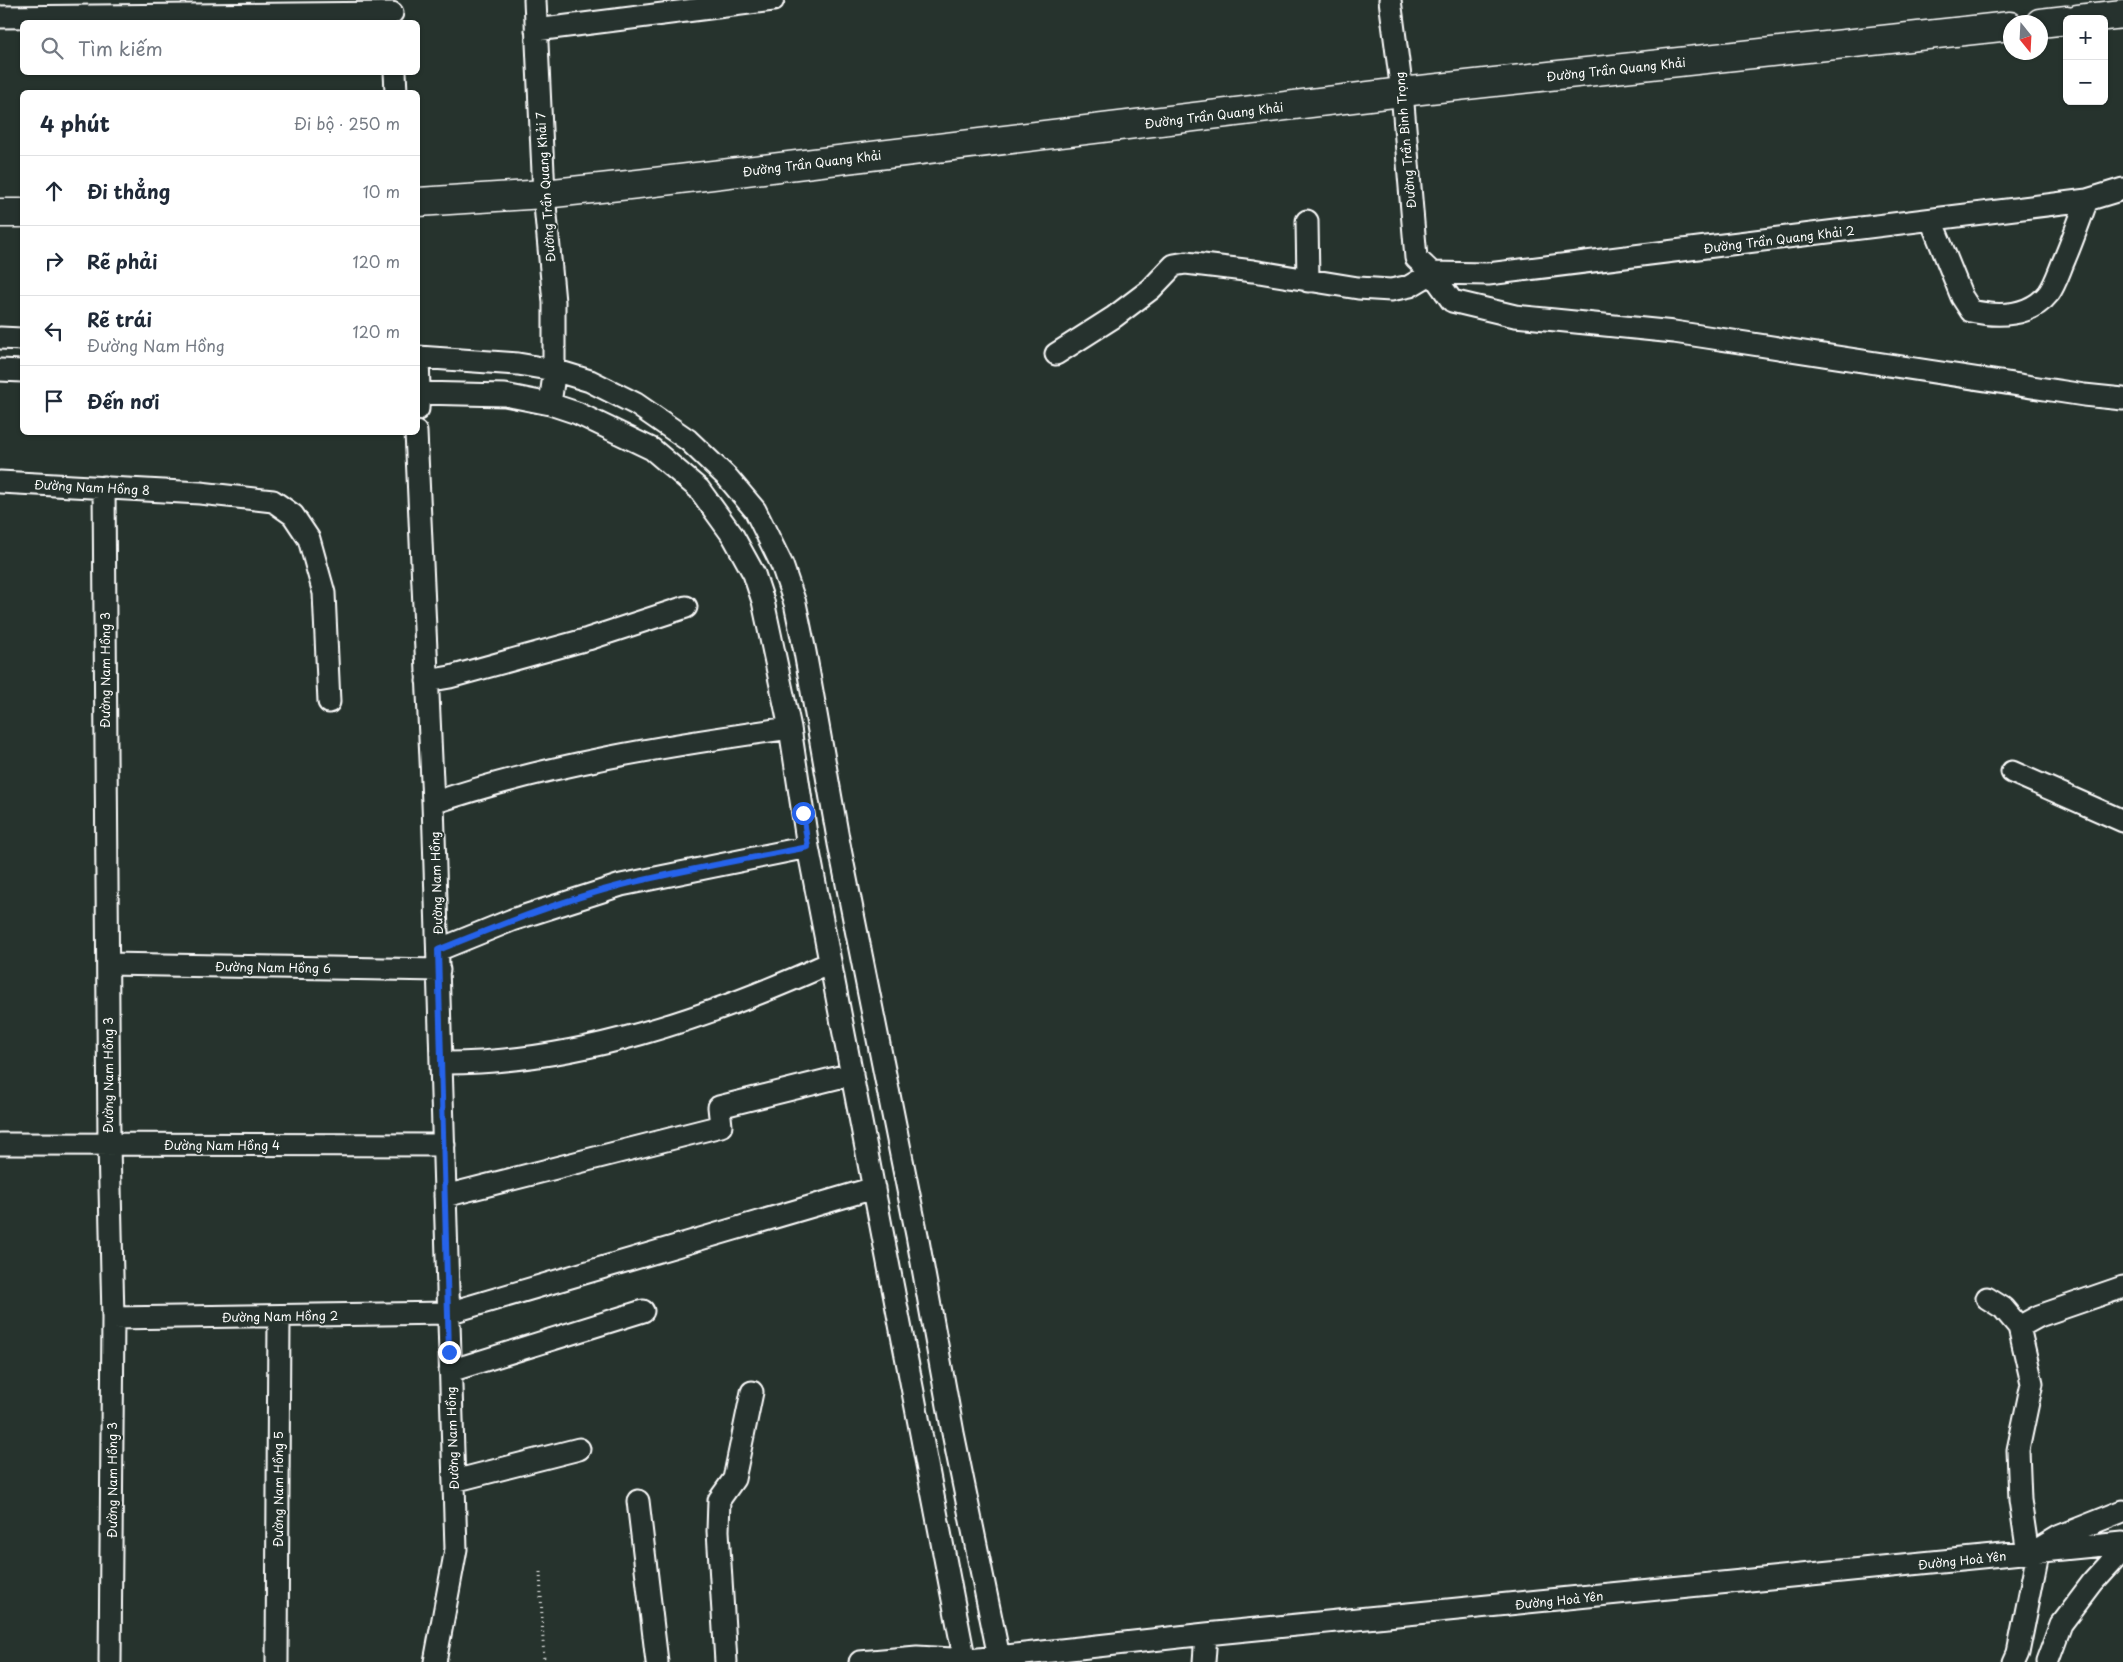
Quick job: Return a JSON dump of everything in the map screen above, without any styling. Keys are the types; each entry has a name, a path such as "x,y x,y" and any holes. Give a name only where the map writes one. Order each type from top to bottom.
{"main road":[{"path":"2108,16 2123,14"},
{"path":"2048,22 2063,20"},
{"name":"Đường Trần Quang Khải","path":"420,202 544,194 1402,92 2003,27"},
{"path":"0,213 20,213"}],"street":[{"name":"Đường Trần Quang Khải 7","path":"535,0 544,194 554,302 554,373 550,402"},
{"path":"536,30 773,0"},
{"name":"Đường Trần Bình Trọng","path":"1390,0 1402,92 1416,258 1432,273 1452,301 1516,316 1674,332 2123,399"},
{"path":"0,17 392,12"},
{"path":"395,75 396,90"},
{"name":"Đường Trần Quang Khải 2","path":"1432,273 1488,274 2087,200 2123,189"},
{"path":"1931,220 1962,297 1971,310 1992,316 2017,313 2035,305 2049,293 2087,200"},
{"path":"1307,221 1308,281"},
{"path":"1056,354 1121,311 1151,288 1174,265 1186,262 1210,264 1308,281 1390,290 1410,286 1432,273"},
{"path":"0,338 20,339"},
{"path":"420,360 518,364 590,382 636,404 688,440 728,478 755,510 782,564 795,603 803,642 839,844 917,1235 953,1433 998,1658"},
{"path":"0,370 20,371"},
{"path":"420,396 505,395 550,402 652,449 699,489 733,536 754,574 763,601 790,728 808,847 966,1661 917,1658 860,1662"},
{"name":"Đường Nam Hồng","path":"416,435 434,804 456,1549 435,1662"},
{"name":"Đường Nam Hồng 8","path":"0,482 184,492 273,501 293,515 309,539 324,593 329,702"},
{"name":"Đường Nam Hồng 3","path":"104,487 109,1144 113,1318 110,1662"},
{"path":"427,681 450,677 588,639 686,607"},
{"path":"434,804 470,791 565,767 661,747 790,728"},
{"path":"2012,772 2123,821"},
{"path":"439,960 512,920 621,886 808,847"},
{"name":"Đường Nam Hồng 6","path":"108,964 439,960"},
{"path":"442,1063 468,1063 555,1053 616,1041 763,994 830,963"},
{"path":"445,1196 721,1126 719,1108 852,1074"},
{"name":"Đường Nam Hồng 4","path":"0,1144 444,1145"},
{"name":"Đường Nam Hồng 2","path":"113,1318 448,1313 874,1188"},
{"path":"2019,1327 2039,1316 2123,1287"},
{"path":"1986,1298 2004,1308 2019,1327 2032,1384 2018,1450 2020,1500 2033,1553 2018,1653 2014,1662"},
{"path":"450,1371 643,1311"},
{"name":"Đường Nam Hồng 5","path":"278,1662 279,1316"},
{"path":"726,1662 718,1531 719,1500 734,1479 752,1392"},
{"path":"454,1481 579,1449"},
{"path":"638,1501 657,1662"},
{"path":"2033,1553 2060,1536 2123,1511"},
{"name":"Đường Hoà Yên","path":"966,1661 1206,1634 2123,1543"},
{"path":"2047,1662 2061,1624 2092,1583 2123,1549"},
{"path":"1204,1662 1206,1634"}],"path":[{"path":"540,1572 544,1662"}],"route":[{"path":"449,1352 438,950 512,920 621,886 808,847 803,813"}]}
